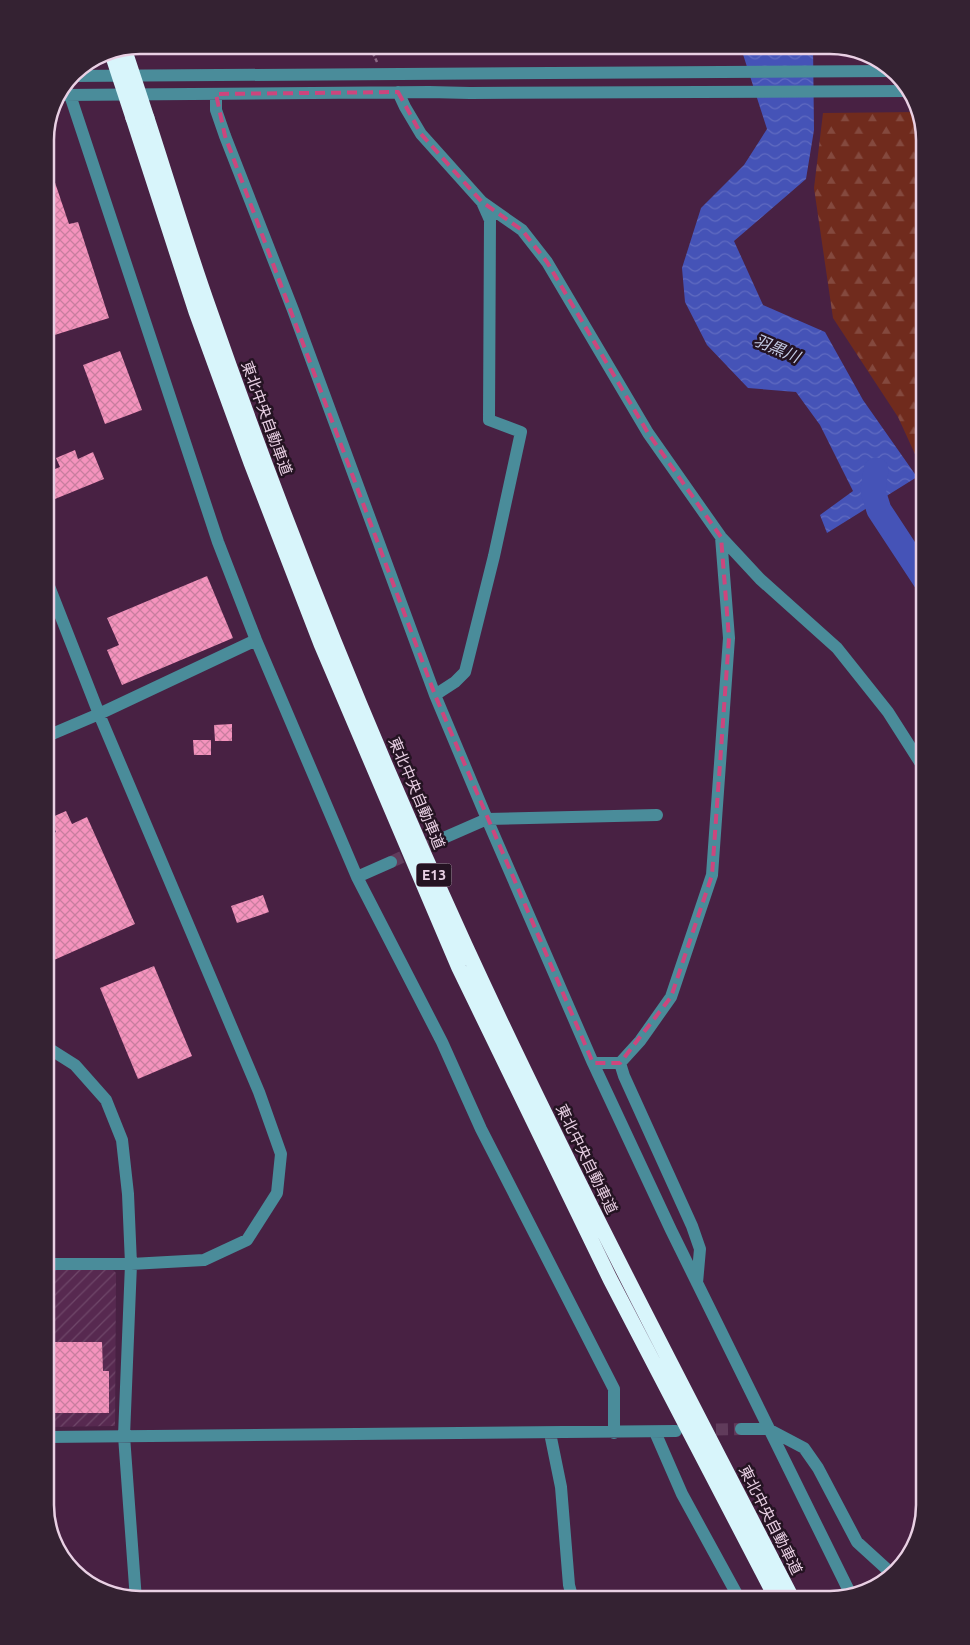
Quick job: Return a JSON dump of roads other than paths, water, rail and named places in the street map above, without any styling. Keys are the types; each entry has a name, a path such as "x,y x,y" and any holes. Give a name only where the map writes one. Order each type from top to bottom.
{"highway":[{"name":"東北中央自動車道","path":"126,55 140,118 196,312 251,463 322,644 459,968 610,1279 772,1591"},
{"name":"東北中央自動車道","path":"114,58 140,118 267,471 390,775 465,946 633,1292 788,1591"}],"street":[{"path":"82,76 882,71"},
{"path":"67,95 901,91"},
{"path":"398,92 420,134 482,202 522,230 547,262 648,433 721,537 760,579 837,648 888,712 916,756"},
{"path":"216,94 216,110 225,136 293,310 435,695 487,819 594,1063 697,1284 848,1589"},
{"path":"66,96 218,542 256,640 357,877 442,1042 485,1138 614,1389 614,1433"},
{"path":"435,695 455,682 465,672 494,556 521,432 489,420 490,220 482,202"},
{"path":"594,1063 620,1063 640,1041 671,997 712,876 729,638 721,537"},
{"path":"54,599 100,714 259,1092 280,1154 277,1193 247,1240 204,1260 130,1264 54,1264"},
{"path":"54,733 100,714 256,640"},
{"path":"439,840 487,819 658,815"},
{"path":"357,877 391,862"},
{"path":"54,1052 74,1065 106,1100 122,1140 128,1194 130,1264 124,1436 135,1591"},
{"path":"620,1063 624,1076 692,1226 700,1249 697,1284"},
{"path":"741,1429 768,1429 804,1448 818,1468 857,1542 888,1569"},
{"path":"54,1437 676,1431"},
{"path":"655,1432 682,1494 735,1591"},
{"path":"550,1433 562,1487 571,1591"}],"water":[{"path":"743,54 813,54 814,130 806,179 734,241 763,305 825,332 863,400 916,476 916,478 827,533 820,515 853,491 820,425 796,392 748,388 707,345 685,302 682,268 701,208 744,165 767,129"}],"waterway":[{"name":"羽黒川","path":"876,470 873,491 879,510 916,566"}],"tunnel":[{"path":"391,862 439,840"},
{"path":"698,1430 741,1429"}]}
